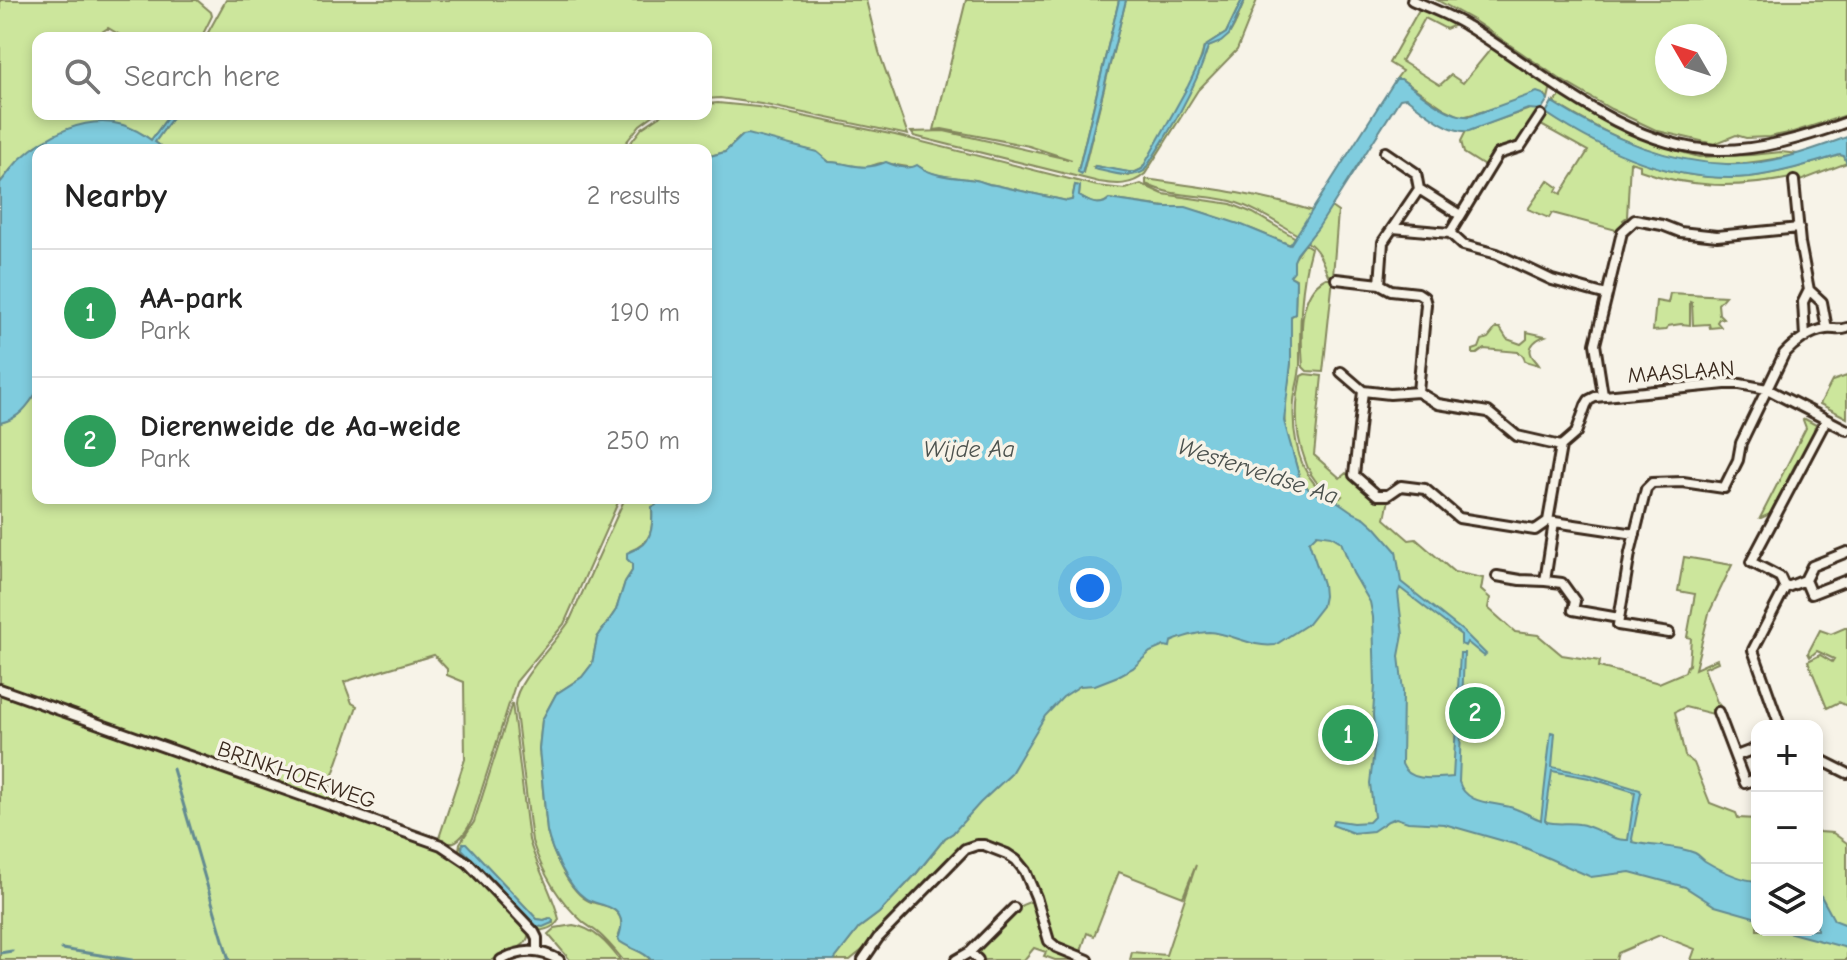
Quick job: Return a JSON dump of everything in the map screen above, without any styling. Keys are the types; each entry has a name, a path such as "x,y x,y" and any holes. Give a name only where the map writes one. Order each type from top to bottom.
{"street":[{"path":"1412,0 1465,25 1607,117 1682,146 1716,150 1750,148 1796,139 1847,122"},
{"path":"1450,233 1498,154 1520,147 1541,115"},
{"path":"1380,284 1383,242 1419,189 1416,173 1385,152"},
{"path":"1794,181 1809,290 1803,302 1805,337"},
{"path":"1419,189 1460,215"},
{"path":"1545,581 1561,446 1576,433 1589,400 1603,395 1595,344 1622,232 1635,220 1680,232 1717,236 1799,228"},
{"path":"1393,228 1450,233 1463,245 1497,254 1552,280 1607,295"},
{"path":"1336,279 1380,284 1391,290 1418,293 1424,297 1426,304 1418,392"},
{"path":"1809,290 1822,302 1827,329"},
{"path":"1669,633 1618,625 1646,489 1652,483 1683,482 1724,488 1738,460 1741,443 1784,354 1805,337 1827,329 1839,331 1847,328"},
{"path":"1341,372 1363,391 1390,394 1418,392 1438,404 1488,412 1517,436 1561,446"},
{"name":"MAASLAAN","path":"1603,395 1740,384 1767,389 1847,430"},
{"path":"1363,391 1354,475 1377,495 1388,495 1401,486 1425,489 1459,518 1535,530 1551,521 1635,534"},
{"path":"1785,588 1780,577 1751,562 1826,420"},
{"path":"1778,720 1753,650 1785,588 1805,580 1812,566 1847,552"},
{"path":"1497,576 1562,583 1575,601 1573,610 1619,618"},
{"path":"1805,580 1811,594 1847,580"},
{"name":"BRINKHOEKWEG","path":"0,689 441,845 468,863 534,932 537,951"},
{"path":"1718,712 1745,783 1751,780"},
{"path":"1736,756 1751,750"},
{"path":"1823,761 1847,773"},
{"path":"863,960 873,943 965,849 977,845 992,848 1016,860 1025,871 1036,897 1049,941 1088,960"},
{"path":"956,960 970,952 1014,908"},
{"path":"501,960 522,951 537,951 559,960"},
{"path":"970,952 978,960"}],"green space":[{"path":"0,0 197,0 211,12 204,32 115,32 108,28 102,32 32,32 32,120 166,120 151,140 142,134 88,124 67,130 40,144 32,144 32,150 0,183"},
{"path":"226,0 866,0 879,52 908,135 761,104 712,99 712,32 208,32"},
{"path":"966,0 1119,0 1078,171 1083,173 1126,0 1242,0 1226,33 1204,47 1186,93 1142,169 1133,173 1093,167 1128,176 1144,171 1148,165 1189,93 1208,47 1229,34 1245,0 1257,0 1237,50 1198,90 1145,174 1129,183 1118,184 1099,182 914,136 911,132 944,131 1072,160 1029,146 942,129 934,130"},
{"path":"1437,0 1847,0 1847,115 1793,132 1769,137 1736,135 1714,144 1658,131 1611,109 1563,81 1473,20"},
{"path":"1421,6 1455,22 1446,29 1425,18 1401,61 1440,85 1451,75 1463,83 1493,46 1551,86 1548,99 1545,95 1462,117 1401,79 1396,79 1402,71 1389,63"},
{"path":"1559,91 1601,118 1674,150 1699,157 1781,152 1798,154 1731,164 1684,160 1661,154 1616,136 1553,102 1559,98"},
{"path":"712,104 758,107 895,135 1097,186 1125,189 1141,184 1163,194 1231,204 1296,238 1288,244 1201,212 1109,199 1094,203 1079,196 1080,186 1075,185 1072,200 1067,201 976,180 939,175 920,167 885,163 865,167 829,162 817,152 742,135 725,152 712,155 712,144 630,144 642,128 654,120 712,120"},
{"path":"1533,108 1541,110 1520,144 1486,167 1464,153 1461,141 1466,131"},
{"path":"1546,113 1619,153 1672,171 1699,176 1756,176 1840,155 1847,163 1800,181 1799,178 1791,178 1715,185 1677,181 1640,170 1640,165 1630,162 1627,217 1616,230 1552,213 1549,218 1528,209 1548,180 1558,187 1556,191 1561,194 1588,151 1541,125"},
{"path":"171,120 647,120 625,144 155,142"},
{"path":"1146,179 1251,196 1313,211 1298,235 1240,204 1167,192 1146,184"},
{"path":"1331,207 1338,212 1333,276 1328,275 1318,252 1307,242"},
{"path":"1305,244 1311,248 1303,291 1300,369 1294,401 1296,444 1308,475 1326,492 1340,498 1342,496 1322,487 1314,479 1301,447 1297,407 1301,376 1305,374 1322,376 1314,455 1340,478 1346,473 1376,499 1389,499 1385,519 1409,540 1416,539 1454,572 1483,578 1481,590 1490,598 1488,608 1515,632 1538,635 1562,655 1600,661 1599,667 1659,683 1685,672 1689,665 1691,638 1687,637 1695,594 1678,591 1684,557 1732,565 1709,613 1695,669 1717,659 1718,662 1704,668 1721,707 1712,710 1713,714 1685,707 1675,712 1685,756 1694,763 1710,803 1736,813 1738,818 1751,819 1751,936 1823,936 1823,832 1833,833 1847,843 1847,960 1691,960 1695,949 1660,935 1618,953 1616,960 1130,960 1132,952 1166,955 1196,865 1183,897 1119,872 1094,936 1087,933 1080,954 1052,939 1040,896 1021,858 1004,848 971,844 866,947 850,960 834,960 859,928 879,913 945,838 953,833 1049,694 1308,544 1334,500 1316,495 1300,479 1285,427 1284,411 1291,363 1291,316 1295,314 1296,279 1290,276 1293,261"},
{"path":"1326,278 1333,278 1323,372 1307,371 1303,367 1302,343 1305,305 1317,285"},
{"path":"1670,293 1725,296 1718,304 1719,314 1723,318 1717,322 1721,327 1693,325 1690,302 1690,325 1668,326 1666,330 1653,331 1656,301 1668,303"},
{"path":"1500,328 1507,339 1521,344 1527,339 1527,332 1545,336 1531,349 1539,365 1525,361 1518,352 1484,349 1473,354 1473,350 1479,348 1482,340"},
{"path":"1847,376 1847,418 1820,404 1832,381"},
{"path":"31,401 32,504 617,504 564,624 516,682 472,820 459,839 450,843 438,841 465,759 464,682 447,675 447,669 434,655 344,682 352,703 357,706 329,786 340,791 334,801 0,685 0,423 22,411"},
{"path":"1805,419 1816,425 1816,430 1770,514 1760,518 1806,428"},
{"path":"622,504 656,504 652,507 650,534 630,551 627,558 632,564 632,571 616,610 597,638 592,664 582,677 556,694 542,720 539,749 547,831 562,870 582,896 615,911 621,923 618,938 651,960 623,960 604,938 573,913 546,874 532,841 515,704 529,673 570,620"},
{"path":"1847,627 1847,706 1839,702 1827,708 1808,661 1820,655 1832,662 1834,659 1817,651 1810,657 1808,653 1820,630 1831,634"},
{"path":"0,693 441,849 463,864 526,927 527,939 518,948 493,960 0,960"},
{"path":"512,703 529,840 556,909 559,919 555,925 537,931 459,850 460,843 474,822","holes":["466,844 537,919 549,918 553,923 536,926 461,846"]},
{"path":"1035,902 1046,944 1079,960 1055,960 1044,956 1046,952 1034,948 1024,960 984,960 979,954 981,946 1022,905"},
{"path":"573,925 594,933 620,960 570,960 548,934 555,928"}],"water":[{"path":"1119,0 1126,0 1082,174 1078,172"},
{"path":"1242,0 1245,0 1229,35 1208,47 1189,95 1144,171 1126,175 1094,169 1095,166 1136,172 1142,169 1188,86 1204,47 1226,33"},
{"name":"Wijde Aa","path":"1396,79 1401,79 1444,109 1462,116 1471,116 1537,92 1548,99 1541,110 1528,109 1469,131 1461,131 1428,115 1406,98 1400,99 1294,261 1294,271 1290,276 1296,281 1295,314 1291,316 1291,363 1284,421 1300,479 1311,492 1335,500 1375,527 1396,551 1401,582 1464,632 1486,654 1484,656 1467,642 1465,646 1461,644 1461,635 1400,588 1403,635 1399,656 1403,691 1402,764 1406,770 1417,777 1453,777 1460,653 1464,653 1459,782 1469,796 1516,809 1541,820 1551,732 1555,733 1552,767 1640,790 1633,842 1688,850 1730,874 1751,880 1751,916 1715,906 1685,887 1630,872 1591,877 1521,846 1444,824 1408,822 1396,818 1373,831 1353,833 1332,825 1334,820 1369,822 1374,817 1370,783 1375,742 1373,617 1370,602 1353,573 1341,542 1331,536 1317,534 1309,542 1324,596 1322,606 1308,624 1275,645 1209,632 1184,637 1171,642 1170,647 1164,646 1150,652 1133,668 1118,676 1095,685 1080,686 1063,697 1045,716 1010,775 945,838 879,913 859,928 834,960 651,960 618,940 619,915 589,900 572,886 549,839 539,749 542,720 556,694 582,677 592,664 597,638 616,610 632,571 627,553 644,544 650,535 652,507 656,504 712,504 712,155 725,152 748,134 817,152 829,162 863,167 886,162 906,168 917,165 937,174 1067,201 1072,200 1075,185 1080,186 1079,196 1094,203 1109,199 1186,207 1290,245","holes":["1552,771 1635,792 1628,840 1585,825 1547,822"]},
{"path":"1552,102 1614,136 1680,158 1726,164 1757,163 1847,137 1847,164 1844,156 1840,155 1749,177 1694,176 1642,163 1593,141 1546,113"},
{"path":"166,120 171,120 155,142 158,144 39,144 68,129 95,122 123,125 151,140"},
{"path":"32,149 32,399 13,418 0,423 0,183"},
{"path":"463,843 537,919 551,918 552,923 536,926 462,849"},
{"path":"1823,900 1834,920 1847,925 1847,948 1802,936 1823,936"}],"waterway":[{"path":"173,769 229,960"},
{"path":"62,949 132,960"},
{"path":"0,953 12,951"}],"place":[{"name":"Dierenweide de Aa-weide","path":"1475,713"},
{"name":"AA-park","path":"1348,735"}],"water label":[{"name":"Westerveldse Aa","path":"1258,471"}]}
